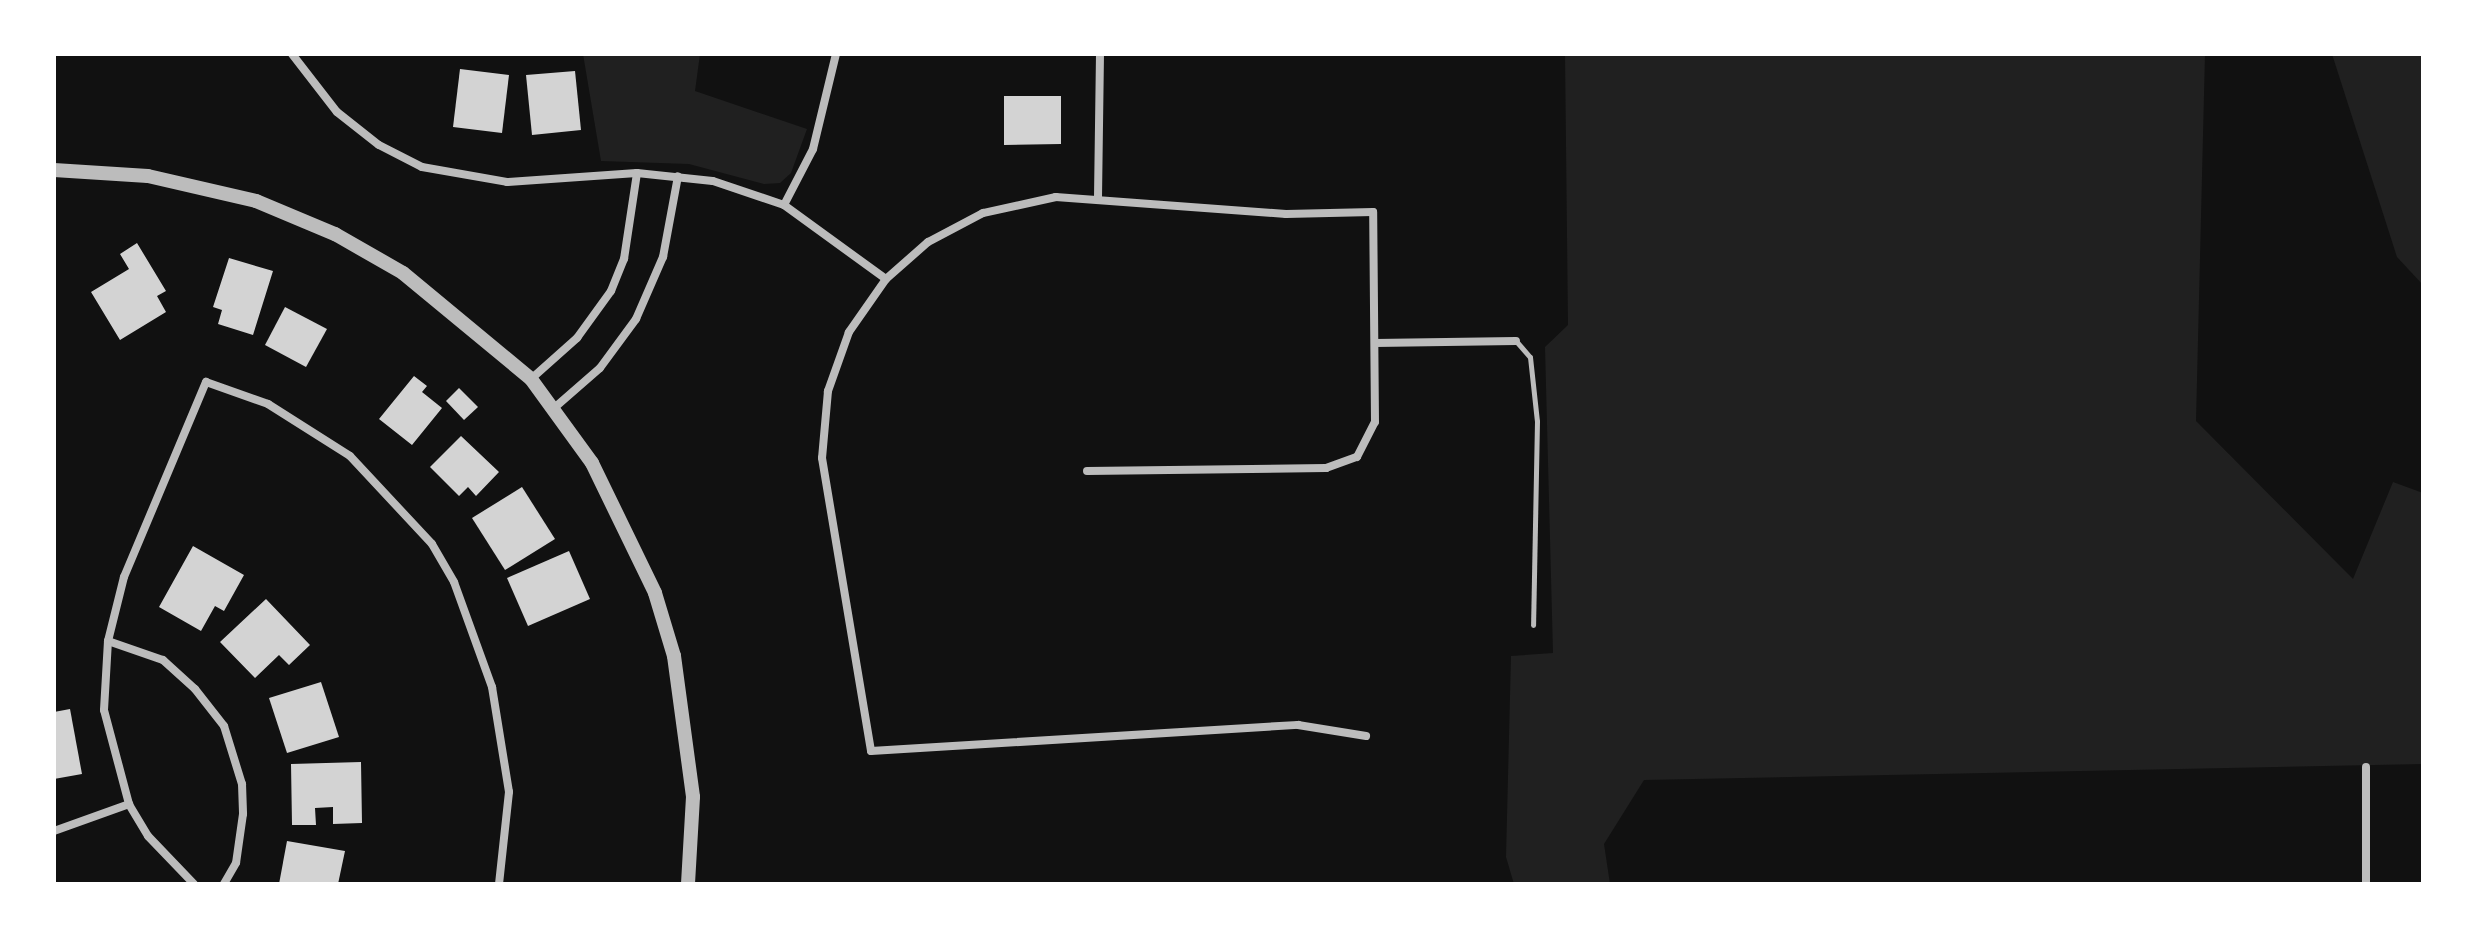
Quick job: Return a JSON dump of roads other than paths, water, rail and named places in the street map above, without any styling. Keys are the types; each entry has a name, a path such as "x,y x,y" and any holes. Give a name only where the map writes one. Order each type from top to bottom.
{"street":[{"path":"292,54 337,112 379,145 422,167 507,182 637,173 713,181 784,205 886,279"},
{"path":"784,205 813,149 836,54"},
{"path":"1098,197 1100,54"},
{"path":"54,170 148,176 256,201 335,234 403,273 531,379 599,476 655,593 674,656 693,797 688,884"},
{"path":"531,379 577,338 611,291 624,259 637,173"},
{"path":"553,409 600,368 636,319 663,257 678,176"},
{"path":"1087,471 1326,468 1357,457 1375,422 1373,212 1229,211 1098,197 1056,197 983,213 928,242 886,279 849,332 822,424 828,513 871,751 1298,725 1366,736"},
{"path":"1375,343 1516,341"},
{"path":"194,884 148,836 129,804 104,710 108,641 124,577 206,382 268,404 350,456 432,544 454,582 492,687 509,792 499,884"},
{"path":"108,641 163,660 195,689 224,726 242,784 243,814 236,863 224,884"},
{"path":"2366,767 2366,884"},
{"path":"54,831 129,804"}],"lane":[{"path":"1516,341 1530,357 1537,421 1533,625"}]}
